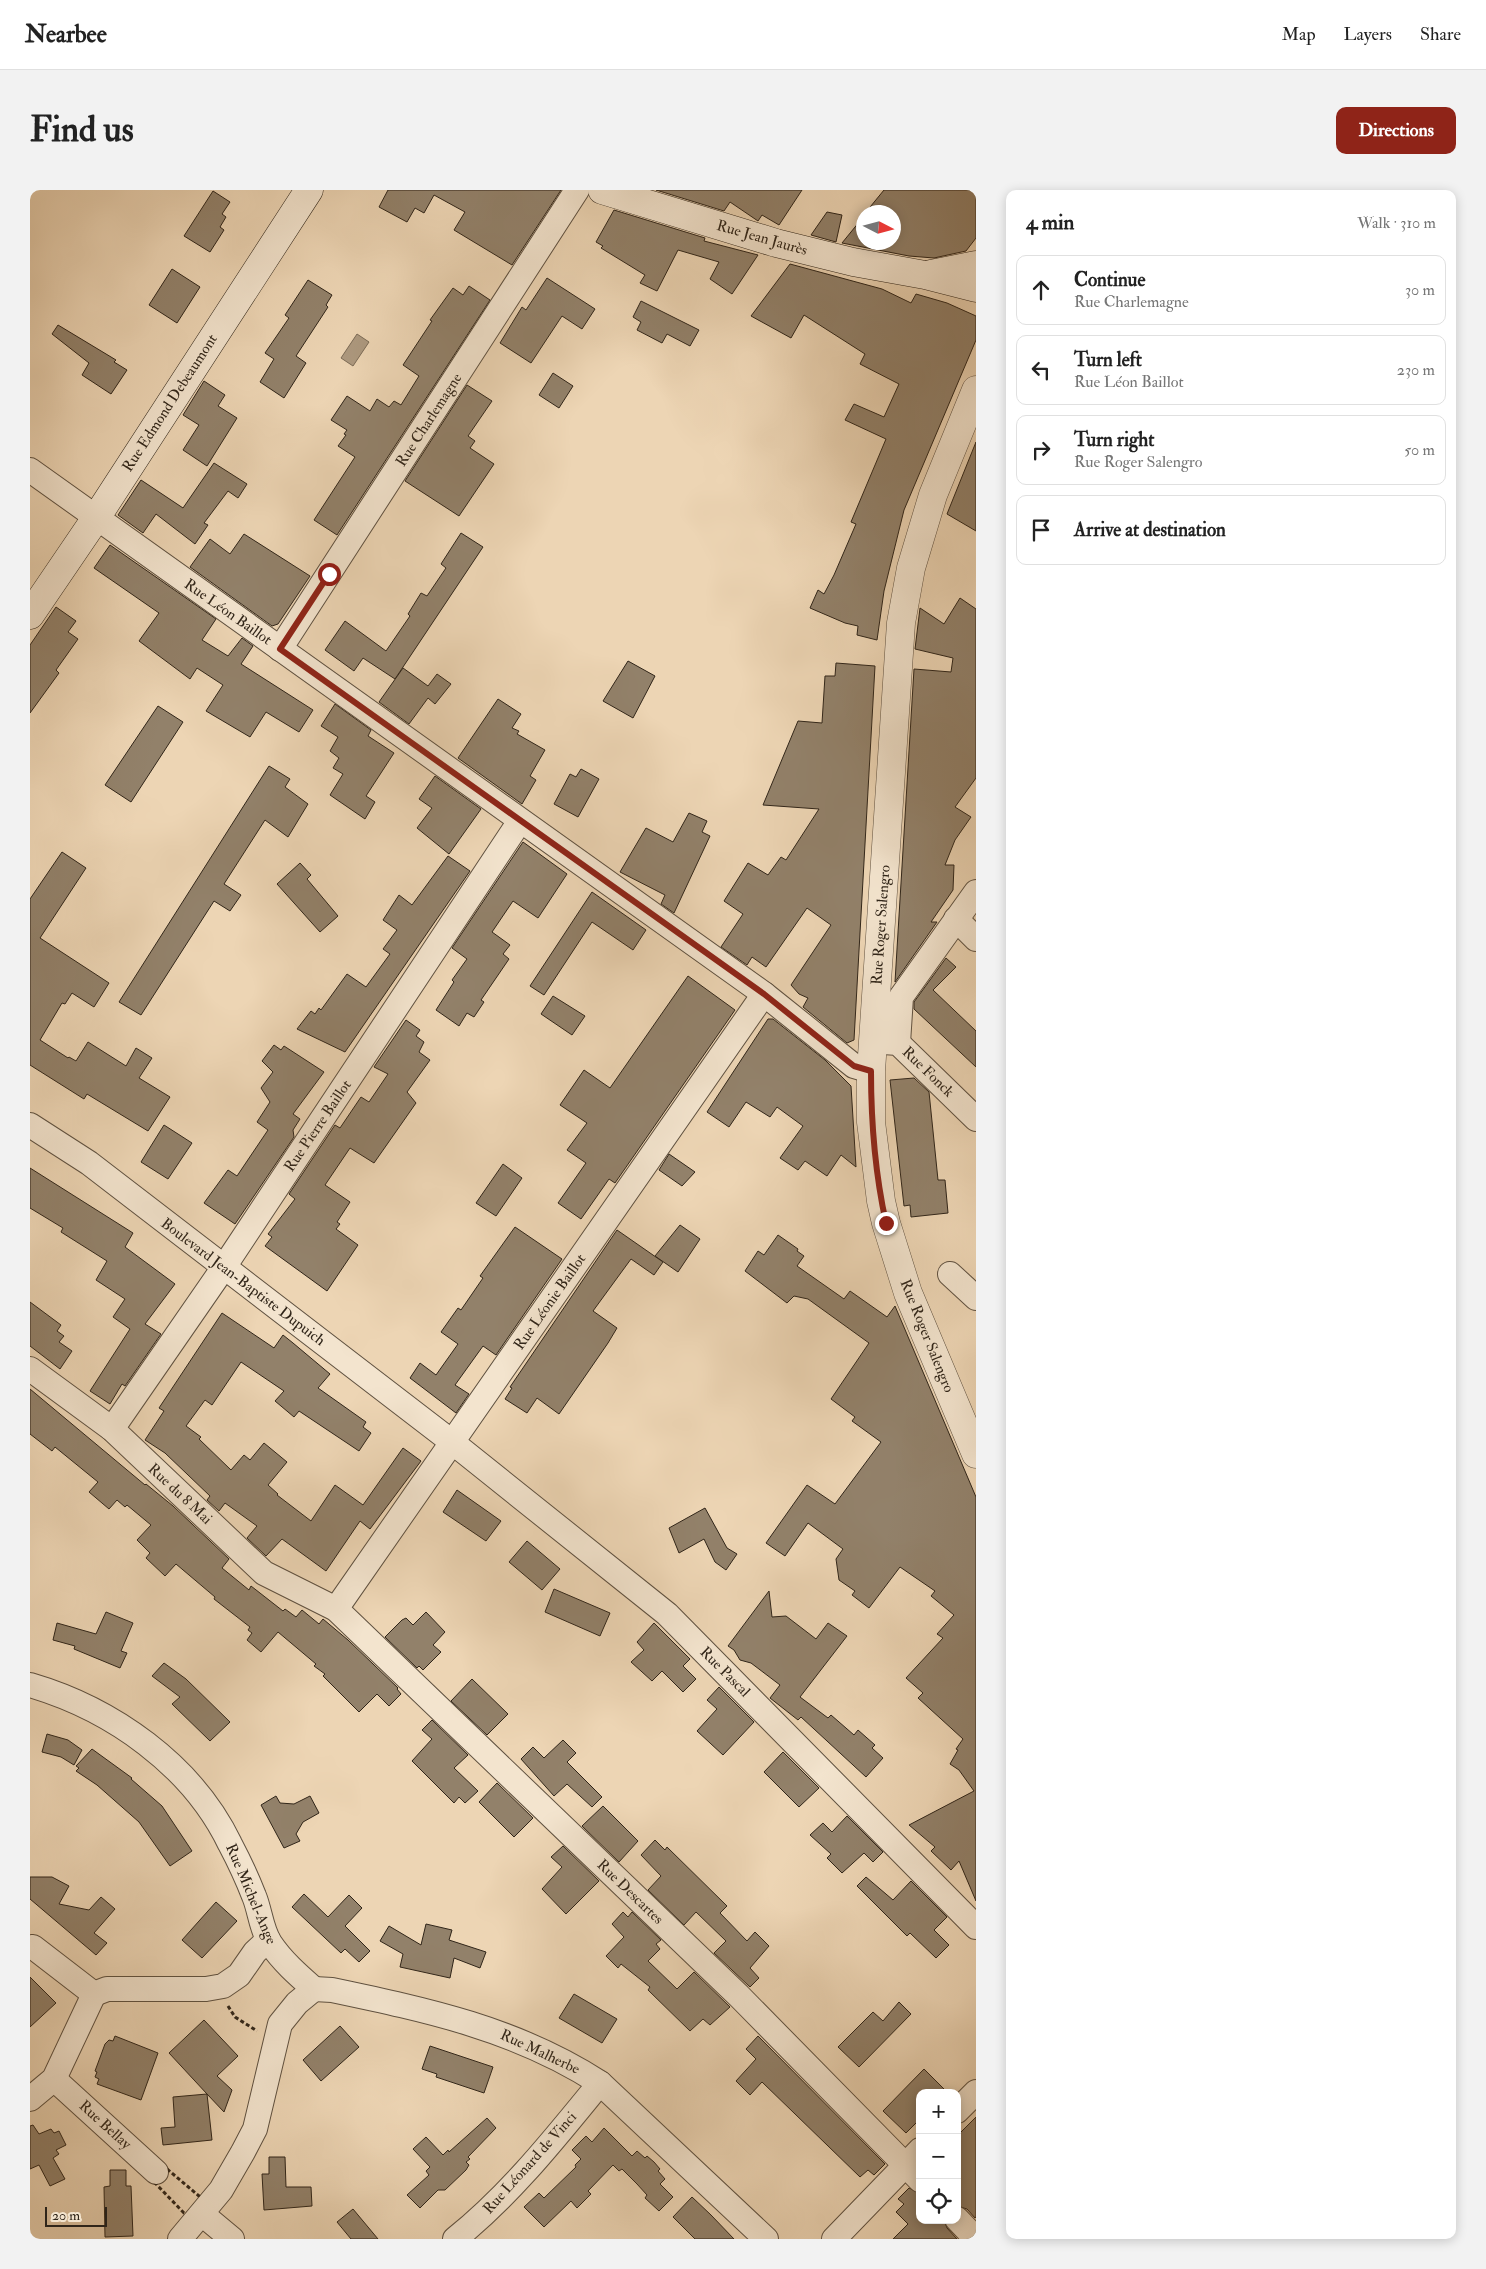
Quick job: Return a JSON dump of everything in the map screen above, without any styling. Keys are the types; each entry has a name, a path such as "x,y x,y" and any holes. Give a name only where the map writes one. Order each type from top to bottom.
{"street":[{"name":"Rue Edmond Debeaumont","path":"30,615 96,518 309,190"},
{"name":"Rue Charlemagne","path":"280,649 577,190"},
{"name":"Rue Jean Jaurès","path":"602,190 776,243 853,262 925,275 976,288"},
{"name":"Rue Jean Jaurès","path":"925,275 976,265"},
{"name":"Rue Roger Salengro","path":"976,390 933,495 911,568 901,623 886,1042 871,1071 871,1122 881,1201 886,1223 908,1293 976,1454"},
{"name":"Rue Léon Baillot","path":"30,470 764,994 854,1066 871,1071"},
{"name":"Rue Pierre Baillot","path":"112,1429 224,1268 520,821"},
{"path":"886,1042 901,997 976,892"},
{"path":"956,919 976,939"},
{"name":"Rue Léonie Baillot","path":"336,1609 764,994"},
{"name":"Rue Fonck","path":"886,1042 976,1119"},
{"name":"Boulevard Jean-Baptiste Dupuich","path":"30,1125 89,1164 452,1442"},
{"path":"950,1274 976,1298"},
{"name":"Rue du 8 Mai","path":"30,1369 112,1429 264,1572 336,1609"},
{"name":"Rue Pascal","path":"452,1442 667,1614 976,1927"},
{"name":"Rue Descartes","path":"336,1609 915,2165"},
{"name":"Rue Michel-Ange","path":"30,1685 56,1692 108,1717 168,1762 192,1786 229,1841 255,1896 268,1940 284,1961 314,1989"},
{"path":"30,2099 54,2079 94,1994 107,1989 206,1989 223,1986 239,1975 255,1952 268,1940"},
{"path":"33,1947 94,1994"},
{"path":"180,2239 221,2190 254,2129 266,2088 280,2024 297,2003 314,1989"},
{"name":"Rue Malherbe","path":"314,1989 332,1990 407,2006 494,2030 542,2049 600,2083 766,2239"},
{"name":"Rue Bellay","path":"54,2079 156,2172"},
{"name":"Rue Léonard de Vinci","path":"455,2239 484,2216 546,2150 600,2083"},
{"path":"961,2107 976,2092"},
{"path":"834,2239 915,2165"},
{"path":"202,2214 232,2239"},
{"path":"961,2223 976,2239"}],"path":[{"path":"218,1987 235,2017 248,2027 276,2040"},
{"path":"166,2169 199,2196 202,2214 184,2213 155,2183 156,2172 166,2169"}],"shaded area":[{"path":"357,334 369,342 353,366 341,358"}],"building":[{"path":"388,190 561,190 512,265 454,230 465,212 434,195 424,213 415,208 407,222 379,207"},
{"path":"656,190 802,190 779,225 762,215 758,221 730,202 724,211"},
{"path":"884,190 976,190 976,238 966,251 934,258 909,256 878,250 901,250 901,205 872,205"},
{"path":"213,191 230,202 222,214 226,217 220,227 224,230 210,252 184,236"},
{"path":"614,210 705,238 704,241 758,255 732,294 710,279 719,262 678,250 657,291 640,283 645,275 601,248 603,246 596,242"},
{"path":"827,212 842,215 836,242 811,235"},
{"path":"856,226 856,246 842,243"},
{"path":"790,264 882,289 911,303 916,294 947,303 976,316 976,340 904,510 884,591 877,640 857,635 858,626 845,623 810,608 818,590 824,594 834,575 856,524 851,522 886,439 845,420 854,404 884,417 899,384 860,364 865,354 804,315 791,338 751,316"},
{"path":"172,269 200,287 177,323 149,305"},
{"path":"547,278 595,309 582,329 562,316 531,363 500,343 522,307 526,310"},
{"path":"308,280 332,295 326,305 328,307 296,356 306,363 284,398 260,382 274,359 265,353 289,318 285,315"},
{"path":"469,286 490,300 337,535 314,520 355,457 338,446 346,435 344,434 347,430 331,420 347,396 370,411 377,399 389,407 394,401 401,405 419,376 403,365 432,321 430,320 453,288 463,295"},
{"path":"641,301 699,330 690,346 667,334 662,343 637,330 641,322 633,317"},
{"path":"58,325 116,360 114,362 127,370 111,394 82,375 89,363 52,334"},
{"path":"553,373 573,386 559,408 539,395"},
{"path":"204,381 225,395 218,406 237,418 207,466 183,450 199,425 183,415"},
{"path":"467,385 492,401 468,436 475,441 470,448 494,464 459,516 405,481"},
{"path":"976,442 976,531 947,514"},
{"path":"214,463 247,484 238,498 228,491 204,523 208,525 195,544 156,514 143,533 118,515 141,480 183,508"},
{"path":"461,533 483,547 395,679 363,658 354,671 325,650 345,621 386,651 410,616 408,614 421,593 427,596 446,568 441,564"},
{"path":"244,534 310,576 278,624 272,626 190,567 210,539 230,554"},
{"path":"110,545 216,619 202,640 228,656 242,638 253,646 241,664 313,710 299,732 266,712 250,737 206,711 223,685 197,668 190,679 139,641 159,613 94,568"},
{"path":"960,598 976,609 976,778 955,807 971,817 955,840 945,865 954,865 953,890 931,922 937,922 895,982 914,669 951,672 953,658 915,649 920,608 944,624"},
{"path":"56,607 76,621 68,632 78,639 56,670 59,673 30,713 30,645"},
{"path":"628,661 655,676 633,718 603,701"},
{"path":"836,663 875,666 854,1040 847,1043 803,1007 808,998 799,994 791,985 831,925 807,908 766,967 752,957 747,965 721,947 743,914 724,901 748,863 768,875 781,857 786,860 819,809 763,805 798,721 822,723 825,676 835,676"},
{"path":"403,668 428,686 437,674 451,684 435,704 428,698 409,724 379,702"},
{"path":"498,699 521,714 512,728 519,731 517,734 545,750 530,776 536,780 522,804 458,758"},
{"path":"335,704 371,730 368,736 394,753 366,796 375,802 365,819 330,795 343,774 333,768 339,758 330,751 338,737 321,726"},
{"path":"158,706 183,722 131,802 105,785"},
{"path":"269,766 290,779 285,787 308,804 288,837 265,820 224,884 241,895 230,911 214,901 141,1015 119,1002"},
{"path":"581,769 599,779 578,817 554,804 570,774 576,777"},
{"path":"435,776 481,809 449,854 417,828 432,808 419,799"},
{"path":"689,813 707,821 702,832 710,836 674,913 661,904 665,895 620,872 646,828 673,842"},
{"path":"523,842 567,874 538,918 513,901 492,932 510,945 503,954 509,959 481,1000 484,1002 474,1017 467,1013 459,1026 436,1010 454,982 452,980 467,959 452,948"},
{"path":"62,852 86,868 40,938 109,983 94,1007 72,993 65,1004 62,1003 40,1040 76,1061 88,1042 126,1066 136,1048 152,1058 139,1078 170,1097 148,1131 87,1094 84,1099 30,1065 30,899"},
{"path":"448,856 470,871 345,1052 297,1029 311,1011 315,1014 319,1008 321,1010 347,974 366,987 390,954 383,949 397,930 383,920 399,895 412,905"},
{"path":"300,863 311,875 307,879 338,916 320,932 277,884"},
{"path":"592,892 646,930 633,950 592,922 544,995 530,986"},
{"path":"946,958 956,967 933,990 976,1031 976,1067 914,1009 914,1002"},
{"path":"688,976 735,1010 615,1183 609,1179 581,1219 558,1203 586,1163 567,1150 587,1123 560,1105 584,1070 610,1088"},
{"path":"553,996 585,1016 572,1035 541,1014"},
{"path":"768,1019 773,1019 825,1060 851,1086 856,1167 841,1155 827,1176 805,1161 798,1170 780,1158 803,1126 777,1107 770,1117 746,1102 729,1127 707,1112"},
{"path":"406,1020 420,1030 416,1036 424,1042 419,1052 430,1060 407,1092 416,1103 374,1163 350,1148 325,1185 350,1202 337,1222 340,1224 336,1229 358,1245 327,1291 265,1246 272,1237 268,1234 295,1199 289,1194 335,1125 340,1128 361,1097 369,1102 388,1074 374,1067"},
{"path":"274,1045 281,1050 284,1046 324,1072 293,1114 300,1119 293,1130 294,1137 235,1224 204,1203 228,1170 237,1176 268,1130 257,1122 270,1102 261,1088 273,1072 262,1061"},
{"path":"914,1078 929,1092 938,1180 945,1180 948,1213 911,1217 910,1205 904,1206 890,1080"},
{"path":"164,1125 192,1143 168,1179 141,1162"},
{"path":"669,1154 695,1172 682,1186 659,1170"},
{"path":"503,1164 522,1178 496,1216 476,1203"},
{"path":"30,1168 133,1233 125,1247 175,1284 145,1324 161,1334 125,1386 122,1384 110,1404 90,1391 130,1329 113,1317 125,1299 96,1280 107,1261 61,1232 63,1228 30,1208"},
{"path":"680,1225 700,1239 678,1272 655,1256"},
{"path":"515,1227 562,1259 496,1355 483,1346 455,1385 469,1394 456,1413 410,1378 420,1363 436,1375 458,1344 441,1332 458,1308 461,1310 483,1278 480,1276"},
{"path":"617,1230 663,1262 654,1275 631,1259 593,1311 617,1328 608,1343 559,1414 537,1398 527,1413 505,1399 512,1388 510,1387"},
{"path":"778,1235 798,1249 797,1251 804,1256 797,1266 844,1299 850,1291 887,1317 895,1306 976,1497 976,1901 959,1861 951,1870 931,1851 935,1847 909,1825 974,1791 959,1770 950,1764 958,1750 956,1749 963,1739 918,1698 923,1693 906,1678 943,1638 937,1634 954,1615 931,1596 935,1591 900,1567 869,1608 852,1595 855,1591 839,1580 836,1559 843,1549 808,1523 785,1556 766,1543 807,1485 835,1504 881,1442 852,1421 855,1417 831,1399 869,1343 808,1299 794,1296 787,1303 745,1271 758,1251 764,1255"},
{"path":"30,1302 61,1325 57,1331 64,1336 59,1342 72,1351 60,1369 30,1346"},
{"path":"222,1313 274,1348 283,1335 293,1343 330,1374 318,1388 366,1422 363,1427 371,1433 359,1451 299,1411 294,1417 275,1401 284,1391 241,1362 212,1405 205,1400 186,1426 201,1437 199,1439 231,1470 244,1455 250,1460 264,1443 287,1462 268,1485 277,1495 311,1521 335,1485 363,1505 403,1448 421,1461 370,1529 360,1521 326,1571 282,1539 266,1556 247,1538 257,1526 225,1503 219,1511 207,1500 210,1496 165,1453 145,1440 164,1411 159,1408"},
{"path":"30,1389 173,1506 229,1559 222,1568 249,1590 251,1586 283,1611 285,1609 296,1617 302,1610 319,1624 323,1619 398,1688 401,1694 389,1706 377,1694 359,1712 323,1676 325,1674 314,1666 316,1664 278,1632 261,1652 247,1640 252,1633 248,1630 250,1627 214,1599 215,1597 176,1564 165,1576 146,1558 150,1553 137,1540 151,1525 127,1505 125,1507 117,1500 109,1509 89,1492 98,1482 55,1447 52,1451 30,1434"},
{"path":"457,1490 501,1521 486,1541 443,1512"},
{"path":"705,1508 727,1548 737,1554 726,1570 715,1562 704,1539 679,1553 669,1528"},
{"path":"527,1541 560,1569 542,1590 509,1562"},
{"path":"554,1589 610,1613 600,1636 545,1612"},
{"path":"769,1591 772,1617 786,1616 816,1639 828,1623 847,1636 800,1697 828,1718 831,1715 854,1735 858,1730 875,1745 872,1748 883,1758 866,1777 801,1717 798,1720 770,1698 780,1685 751,1663 740,1660 734,1650 728,1646"},
{"path":"106,1612 133,1623 121,1651 127,1653 120,1668 74,1649 75,1646 53,1640 57,1623 96,1634"},
{"path":"426,1612 445,1632 433,1645 441,1652 423,1670 419,1666 417,1668 385,1637 402,1620 406,1618 413,1625"},
{"path":"654,1623 690,1659 683,1666 696,1679 683,1692 662,1671 652,1681 631,1662 644,1650 637,1642"},
{"path":"164,1663 186,1679 230,1722 210,1741 172,1704 180,1697 152,1676"},
{"path":"472,1679 508,1714 487,1735 451,1701"},
{"path":"719,1687 754,1722 723,1755 697,1731 717,1709 707,1700"},
{"path":"432,1720 468,1755 454,1768 478,1791 465,1803 459,1797 454,1803 412,1761 432,1739 422,1730"},
{"path":"47,1734 68,1740 82,1750 74,1765 61,1757 42,1752"},
{"path":"563,1740 576,1753 567,1762 602,1797 592,1807 567,1784 554,1796 521,1759 533,1747 544,1758"},
{"path":"92,1749 132,1778 162,1806 192,1851 170,1866 139,1822 97,1785 76,1771 79,1768 76,1766"},
{"path":"783,1752 819,1788 799,1807 764,1772"},
{"path":"497,1783 533,1818 514,1837 479,1802"},
{"path":"276,1796 280,1803 294,1804 310,1796 319,1813 303,1822 296,1834 300,1841 284,1848 261,1805"},
{"path":"603,1806 638,1841 619,1862 582,1826"},
{"path":"847,1816 883,1852 873,1862 864,1853 842,1873 827,1858 831,1854 810,1835 823,1823 832,1832"},
{"path":"655,1840 665,1850 667,1847 727,1906 720,1913 747,1941 755,1932 769,1946 750,1968 759,1978 750,1987 714,1953 726,1941 696,1912 684,1925 648,1890 661,1876 641,1855"},
{"path":"563,1846 599,1881 566,1914 542,1889 562,1867 551,1857"},
{"path":"30,1877 52,1877 69,1886 59,1904 89,1910 101,1897 115,1909 94,1933 107,1943 96,1955 30,1899"},
{"path":"866,1877 893,1900 911,1881 947,1917 934,1930 949,1945 936,1958 910,1933 907,1936 857,1886"},
{"path":"304,1894 328,1917 349,1895 362,1908 345,1926 370,1951 359,1962 345,1949 341,1953 292,1907"},
{"path":"216,1902 237,1921 202,1958 182,1940"},
{"path":"623,1912 628,1917 632,1912 661,1940 656,1944 660,1949 648,1961 677,1989 694,1972 730,2007 710,2025 703,2019 690,2031 648,1990 650,1987 621,1964 618,1968 606,1956 624,1937 612,1924"},
{"path":"426,1924 452,1930 449,1940 486,1952 480,1968 454,1958 450,1978 400,1967 403,1954 380,1941 389,1926 421,1945"},
{"path":"30,1977 56,2003 30,2027"},
{"path":"574,1994 617,2019 602,2043 559,2018"},
{"path":"899,2002 911,2014 859,2067 838,2047 873,2012 883,2021"},
{"path":"204,2020 238,2056 217,2076 232,2090 224,2112 169,2053"},
{"path":"340,2026 359,2047 321,2081 303,2060"},
{"path":"115,2036 158,2053 141,2100 97,2084 99,2079 95,2077 97,2072 95,2071 105,2044 109,2040 113,2041"},
{"path":"758,2036 885,2164 874,2175 868,2170 860,2177 762,2082 750,2095 736,2081 756,2059 746,2049"},
{"path":"430,2046 493,2067 484,2093 436,2077 437,2074 422,2069"},
{"path":"924,2069 944,2089 916,2089 916,2123 906,2133 883,2111"},
{"path":"207,2094 212,2140 163,2145 161,2128 175,2127 173,2097"},
{"path":"976,2117 975,2218 967,2209 961,2207 961,2132"},
{"path":"487,2118 496,2128 468,2157 470,2159 466,2162 469,2165 466,2170 445,2190 438,2190 420,2208 407,2195 429,2175 426,2171 430,2167 413,2149 426,2137 443,2155 448,2150 449,2152"},
{"path":"33,2125 39,2134 51,2129 54,2133 59,2131 66,2145 56,2150 59,2154 53,2158 65,2179 50,2186 39,2165 30,2169 30,2126"},
{"path":"604,2128 632,2156 637,2151 645,2158 647,2156 654,2162 660,2169 658,2171 665,2179 660,2184 673,2197 659,2211 645,2198 647,2195 622,2169 619,2171 613,2165 588,2191 591,2194 577,2208 571,2201 544,2227 524,2207 539,2193 544,2198 576,2167 575,2165 581,2159 572,2150 586,2136 592,2142"},
{"path":"269,2157 285,2157 286,2187 311,2187 312,2206 264,2210 262,2174 269,2174"},
{"path":"110,2170 126,2170 126,2186 131,2186 133,2236 105,2237 104,2187 110,2186"},
{"path":"909,2188 916,2191 916,2224 946,2224 957,2239 893,2239 908,2224 896,2212 904,2204 898,2199"},
{"path":"692,2197 734,2239 695,2239 673,2217"},
{"path":"353,2209 378,2239 351,2239 337,2222"}],"route":[{"path":"329,574 280,649 764,994 854,1066 871,1071 871,1122 881,1201 886,1223"}]}
